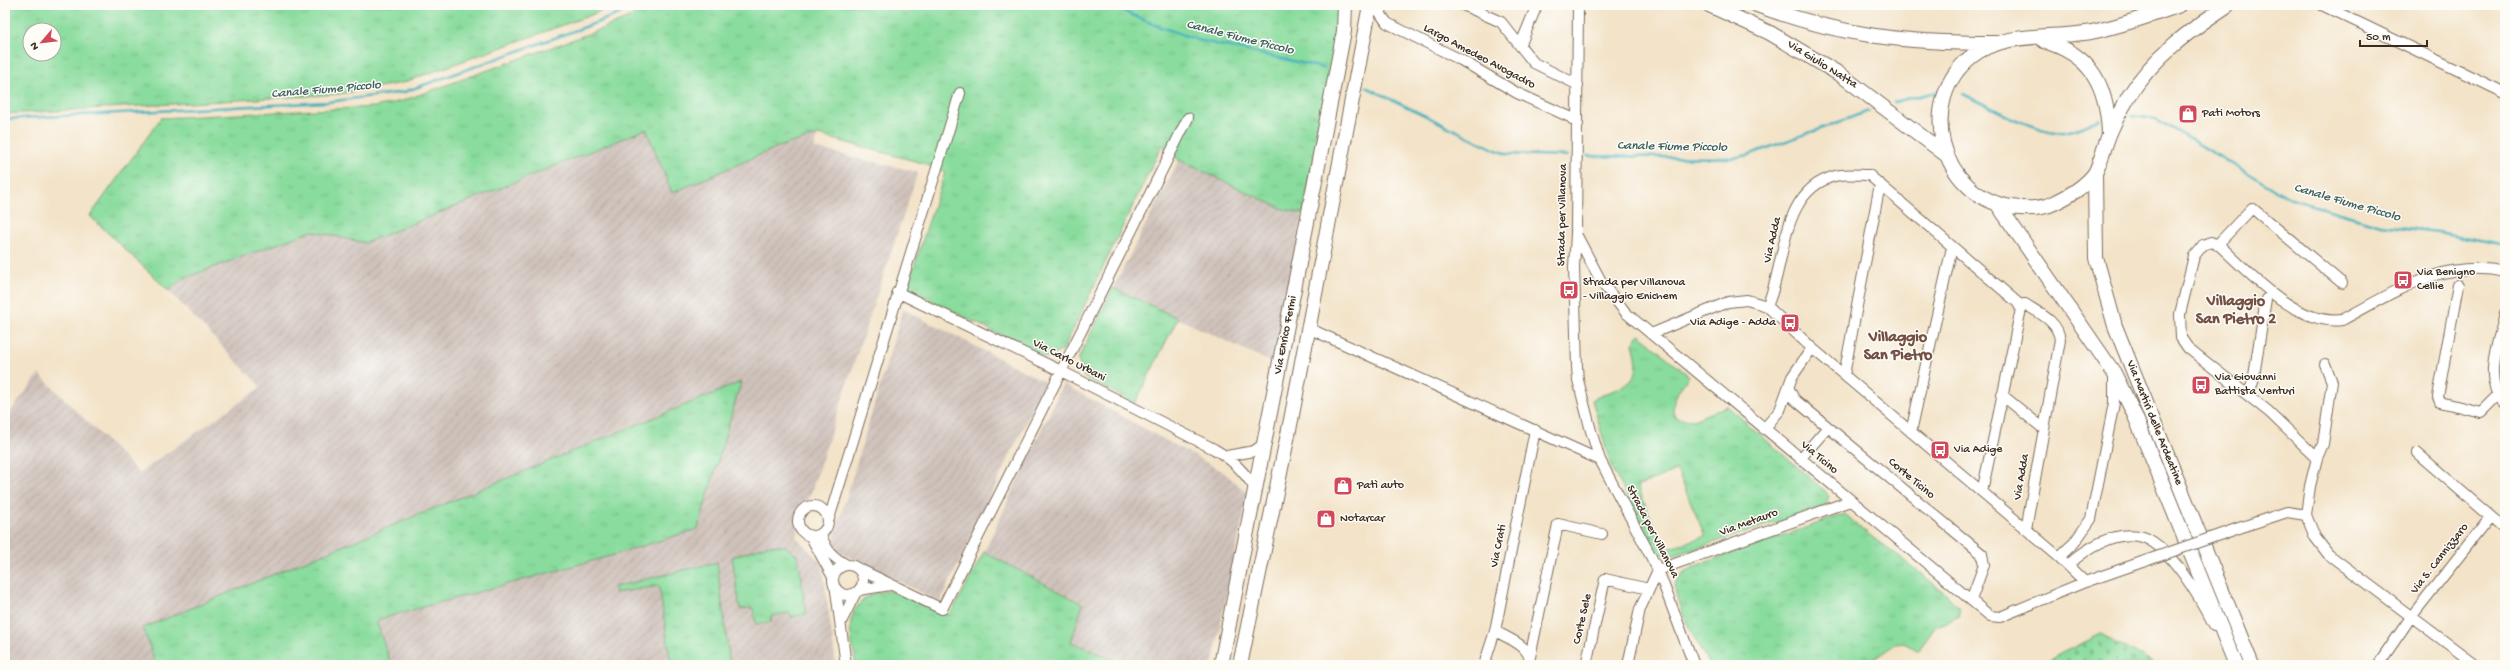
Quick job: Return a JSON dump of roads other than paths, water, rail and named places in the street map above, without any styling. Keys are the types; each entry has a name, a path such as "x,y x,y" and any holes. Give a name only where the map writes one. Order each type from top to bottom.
{"street":[{"name":"Via Enrico Fermi","path":"1221,665 1341,46 1345,5"},
{"name":"Via Enrico Fermi","path":"1240,665 1308,328 1370,5"},
{"name":"Largo Amedeo Avogadro","path":"1384,5 1380,13 1387,23 1461,60 1517,93 1570,116 1578,124"},
{"name":"Largo Amedeo Avogadro","path":"1464,5 1501,22 1534,63 1578,85"},
{"path":"1520,46 1536,5"},
{"name":"Strada per Villanova","path":"1578,5 1578,124 1574,267 1578,380 1600,460 1658,570 1694,665"},
{"name":"Via Giulio Natta","path":"1709,5 1770,33 1841,75 1945,154"},
{"path":"1757,5 1792,18 1843,32 1931,43 1996,43"},
{"path":"2180,5 2096,31 2034,39 2015,38 1996,43 1972,56 1954,76 1942,100 1939,128 1945,154 1962,181 1976,194 1998,205 2025,209 2052,205 2076,192 2095,173 2109,133 2130,95 2169,48 2195,26 2228,5"},
{"path":"2322,5 2505,93"},
{"path":"2034,39 2060,46 2082,60 2099,82 2106,100 2109,133"},
{"path":"816,536 828,522 835,494 897,292 960,93"},
{"path":"835,494 826,504 808,507 798,518 802,532 816,536 830,554 942,609 1188,118"},
{"name":"Via Martiri delle Ardeatine","path":"2095,173 2096,258 2114,326 2252,665"},
{"name":"Via Adda","path":"1767,306 1774,291 1792,215 1803,196 1815,185 1836,176 1869,175 2019,305 2025,304 2046,317 2059,331 2060,340 2026,529"},
{"path":"1844,375 1880,184"},
{"name":"Via Martiri delle Ardeatine","path":"1998,205 2114,373 2135,416 2235,665"},
{"path":"2317,458 2307,447 2248,395 2188,348 2181,338 2180,314 2194,256 2212,244 2252,208 2342,283"},
{"name":"Via Ticino","path":"1576,234 1602,283 1626,314 1990,616 2000,617 2085,582 2287,512 2306,515"},
{"path":"2212,244 2286,303 2305,314 2331,322 2342,320 2436,273 2461,268 2505,272"},
{"path":"1911,432 1952,247"},
{"path":"2458,286 2438,397 2440,402 2481,412 2497,396"},
{"name":"Via Carlo Urbani","path":"897,292 1061,371 1227,456 1244,473 1256,490"},
{"path":"2248,395 2253,382 2266,299"},
{"path":"1651,334 1728,302 1747,300 1767,306 1812,348 2059,557 2085,582"},
{"path":"1982,492 2021,309 2019,305"},
{"path":"2505,314 2493,369 2493,386 2497,396 2505,403"},
{"name":"Via Enrico Fermi","path":"1308,328 1600,460"},
{"path":"1764,429 1780,410 1792,377 1812,348"},
{"path":"2325,364 2332,382 2324,444 2317,458 2306,515 2315,537 2328,554 2411,618 2476,665"},
{"path":"2059,557 2074,544 2091,519 2114,403 2114,373"},
{"name":"Corte Ticino","path":"1788,389 1794,399 1982,554 1984,565 1971,600"},
{"path":"2002,395 2044,429"},
{"path":"1800,459 1828,426"},
{"name":"Via Crati","path":"1484,665 1495,631 1535,430"},
{"path":"1227,456 1254,451 1264,444"},
{"path":"2417,453 2505,529"},
{"name":"Via Metauro","path":"1658,570 1850,501"},
{"path":"817,506 826,512 828,522"},
{"name":"Via S. Cannizzaro","path":"2378,665 2411,618 2490,516"},
{"path":"1530,661 1558,524 1602,534"},
{"path":"816,536 833,577 841,622 846,665"},
{"path":"2068,565 2087,548 2113,538 2139,536 2153,541 2180,568 2211,619 2235,665"},
{"path":"833,577 838,568 852,566"},
{"path":"841,622 863,581 852,566"},
{"path":"1628,665 1640,609 1658,570"},
{"name":"Corte Sele","path":"1589,664 1605,579 1649,589"},
{"path":"836,591 845,596 892,585"},
{"path":"1495,631 1518,644 1530,661"}],"waterway":[{"name":"Canale Fiume Piccolo","path":"5,119 327,102 404,92 585,27 619,14 633,5"},
{"name":"Canale Fiume Piccolo","path":"1109,5 1158,26 1198,40 1324,68"},
{"name":"Canale Fiume Piccolo","path":"1366,87 1496,150 1508,154 1568,156"},
{"name":"Canale Fiume Piccolo","path":"1894,102 1940,91"},
{"name":"Canale Fiume Piccolo","path":"1963,94 2034,127 2056,132 2067,132 2100,119"},
{"name":"Canale Fiume Piccolo","path":"1587,156 1733,158 1748,155 1869,111"},
{"name":"Canale Fiume Piccolo","path":"2131,116 2156,119 2291,199 2381,225 2438,232 2505,245"}],"place":[{"name":"Pati Motors","path":"2188,114"},
{"name":"Via Benigno Cellie","path":"2403,280"},
{"name":"Strada per Villanova - Villaggio Enichem","path":"1569,290"},
{"name":"Via Adige - Adda","path":"1790,323"},
{"name":"Via Giovanni Battista Venturi","path":"2201,385"},
{"name":"Via Adige","path":"1940,450"},
{"name":"Patì auto","path":"1343,486"},
{"name":"Notarcar","path":"1326,519"}],"district":[{"name":"Villaggio San Pietro 2","path":"2236,311"},
{"name":"Villaggio San Pietro","path":"1898,347"}]}
